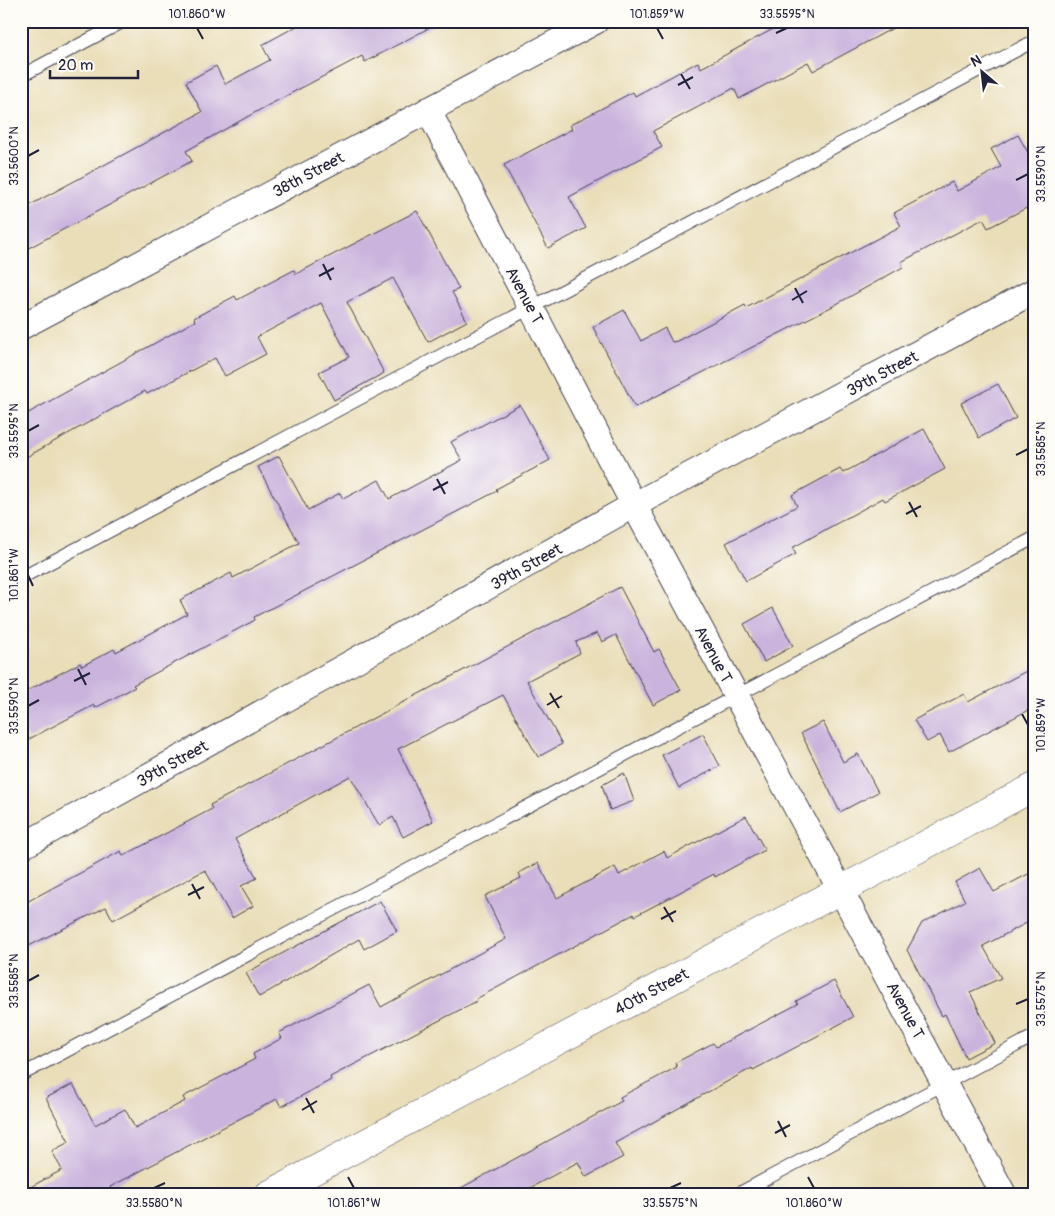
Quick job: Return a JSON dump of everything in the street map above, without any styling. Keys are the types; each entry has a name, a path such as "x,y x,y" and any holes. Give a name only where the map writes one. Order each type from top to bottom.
{"street":[{"name":"38th Street","path":"21,327 596,21"},
{"name":"Avenue T","path":"428,110 634,505 842,889 1004,1195"},
{"name":"39th Street","path":"21,847 634,505 1034,292"},
{"name":"40th Street","path":"268,1195 1034,787"}],"lane":[{"path":"21,76 124,21"},
{"path":"21,578 1034,41"},
{"path":"21,1075 736,694 1034,538"},
{"path":"736,1195 1034,1036"}],"building":[{"path":"306,21 442,21 365,62 362,56 265,107 186,151 192,161 21,252 21,210 202,112 186,82 216,66 225,84 270,60 262,45"},
{"path":"788,21 906,21 813,71 808,62 739,99 734,88 653,131 662,147 569,197 586,228 548,248 504,165 572,129 570,125 633,92 635,96 698,62 701,68"},
{"path":"1018,135 1034,163 1034,204 988,228 983,219 901,262 903,267 833,306 635,407 593,327 624,310 641,341 665,328 672,342 677,341 745,305 746,308 901,226 894,213 952,182 957,191 1001,167 991,149"},
{"path":"417,211 459,289 452,292 467,321 428,342 393,278 347,302 384,373 334,400 319,372 349,357 321,303 257,337 266,354 225,376 215,358 147,394 145,391 21,460 21,417 195,321 194,318 235,296 237,300 294,270 296,274"},
{"path":"998,384 1016,418 979,438 961,403"},
{"path":"520,405 550,460 496,489 497,491 254,617 255,620 133,685 135,687 95,708 94,705 29,739 21,725 21,694 80,663 82,666 114,649 116,652 187,614 180,600 231,573 233,578 299,543 258,467 279,456 308,510 340,493 343,499 379,480 389,499 462,460 451,442"},
{"path":"924,429 945,469 885,501 883,498 792,548 796,554 746,581 726,543 797,506 792,495 840,469 843,473"},
{"path":"620,587 654,652 659,649 681,690 653,705 616,635 602,642 597,633 576,642 580,653 527,681 562,744 538,757 503,695 398,749 433,821 403,837 393,817 379,825 350,776 235,839 257,878 241,886 253,906 232,918 205,870 113,920 106,907 21,950 21,905 121,851 123,856 212,809 210,805"},
{"path":"773,608 793,646 764,662 744,624"},
{"path":"1034,667 1034,707 949,752 940,735 927,742 914,720 964,694 968,702"},
{"path":"823,722 843,762 858,754 878,792 840,812 801,733"},
{"path":"703,734 720,766 679,788 662,755"},
{"path":"624,773 634,801 610,810 602,785"},
{"path":"746,816 765,850 715,877 714,874 635,916 634,914 476,999 477,1001 330,1077 331,1080 281,1107 277,1099 110,1187 114,1195 21,1195 21,1192 62,1170 52,1151 69,1142 46,1098 73,1084 95,1125 125,1109 135,1128 185,1101 183,1097 255,1059 253,1054 282,1038 279,1033 369,985 381,1007 506,939 485,896 521,878 519,873 538,863 557,898 615,867 619,875 664,851 667,858"},
{"path":"980,868 994,892 1034,871 1034,919 983,946 1001,978 970,992 995,1043 966,1058 945,1014 942,1016 907,950 922,923 965,901 955,882"},
{"path":"380,901 397,931 364,949 359,939 259,997 246,973"},
{"path":"834,981 853,1017 753,1070 752,1068 615,1143 623,1157 586,1177 578,1162 517,1195 448,1195 622,1101 620,1097 677,1067 675,1063 713,1043 716,1047 798,1004 796,1001"}]}
